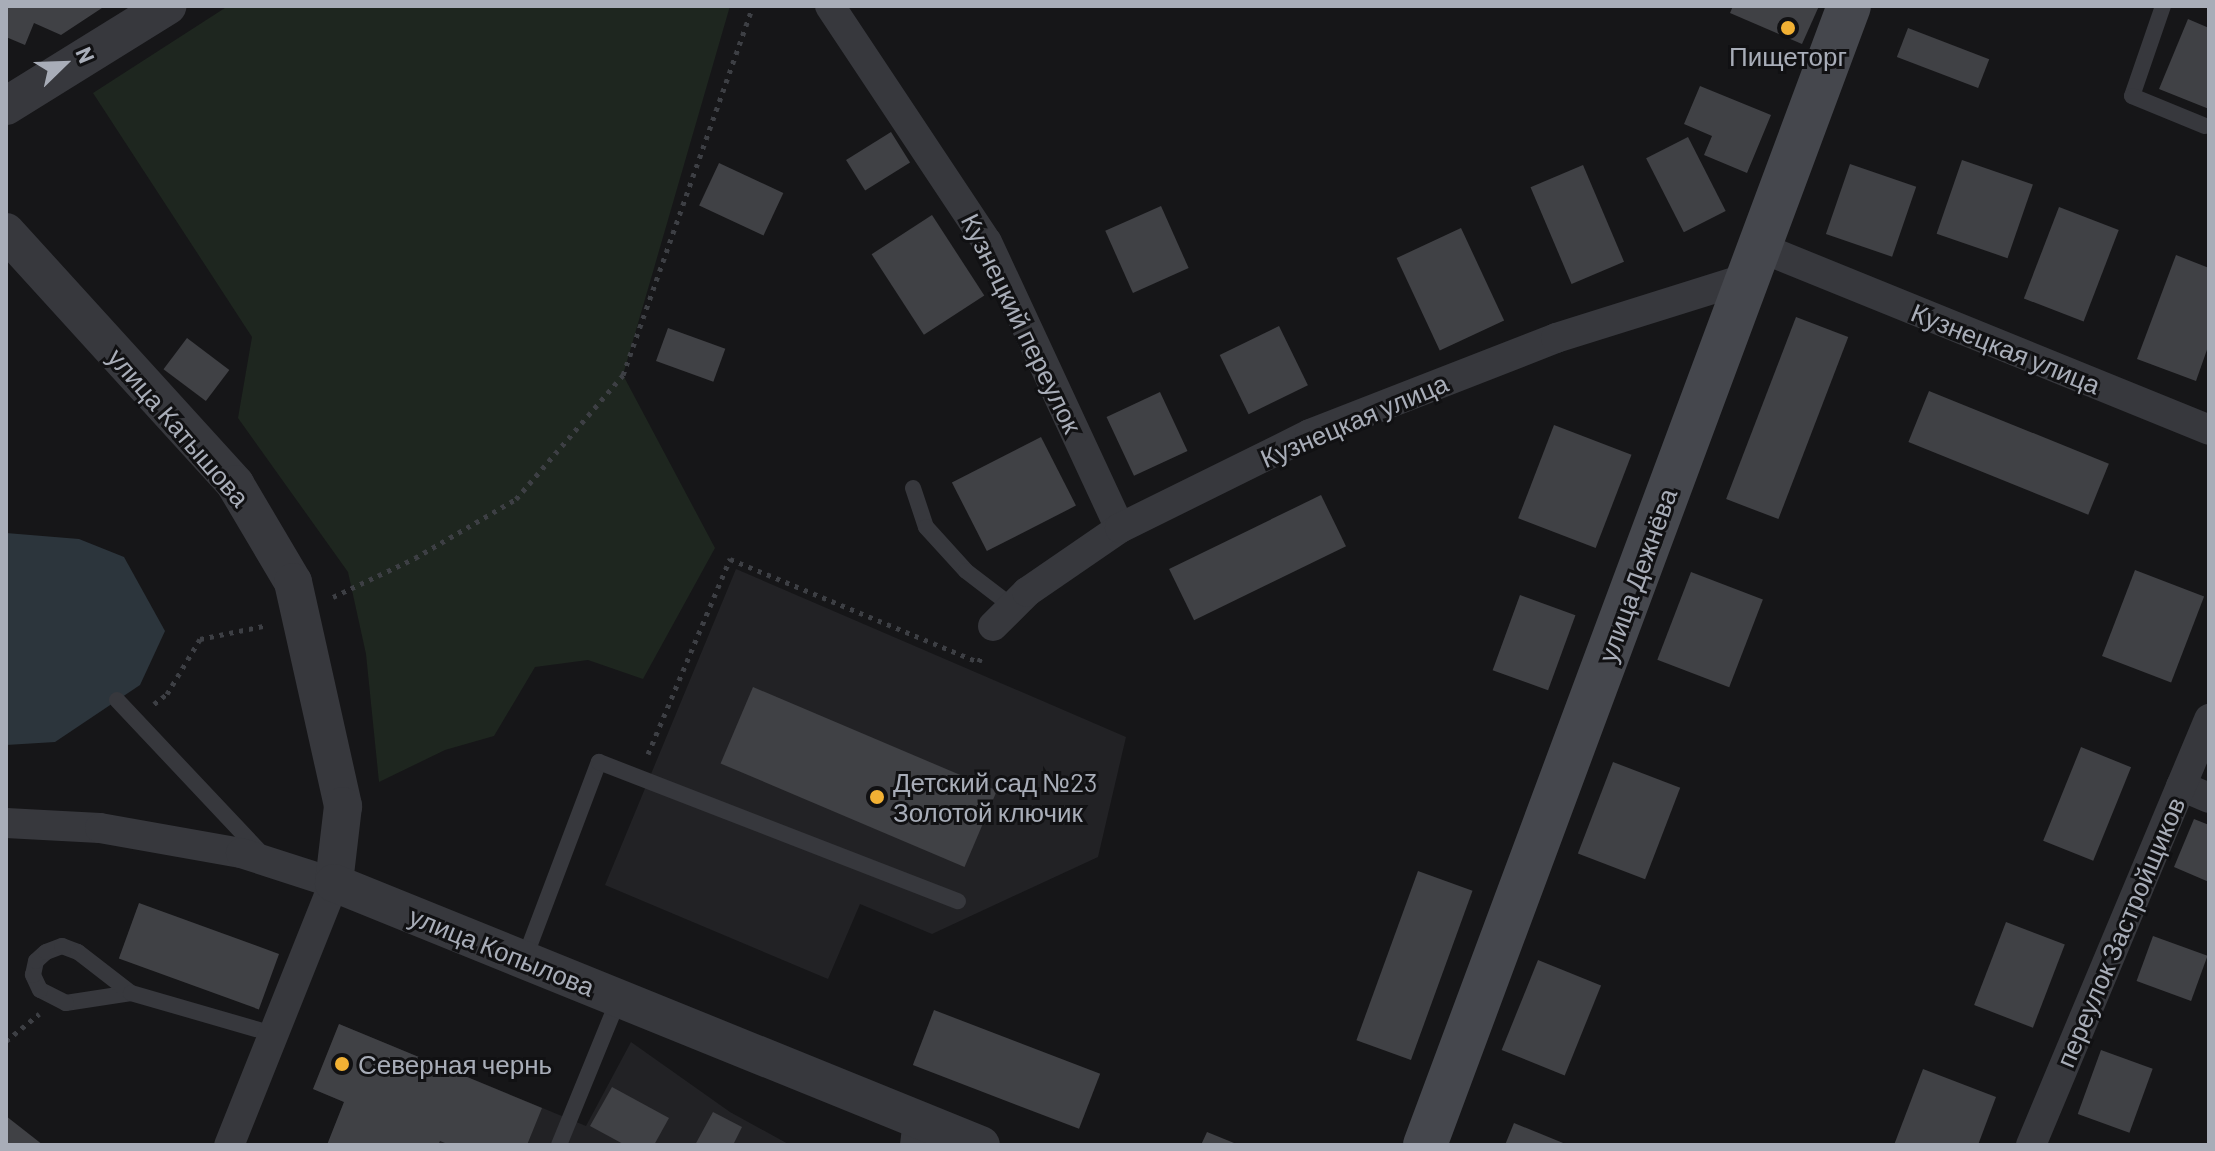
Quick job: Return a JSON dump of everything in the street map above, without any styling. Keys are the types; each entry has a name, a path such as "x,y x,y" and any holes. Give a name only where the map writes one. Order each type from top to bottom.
{"main road":[{"name":"улица Дежнёва","path":"1425,1145 1849,6"}],"street":[{"path":"6,106 167,6"},
{"name":"Кузнецкий переулок","path":"830,6 987,242 1120,528"},
{"name":"улица Катышова","path":"6,232 235,484 293,582 343,806 334,883"},
{"name":"Кузнецкая улица","path":"1003,617 1027,592 1120,528 1310,434 1754,263 2209,430"},
{"name":"переулок Застройщиков","path":"2031,1145 2209,719"},
{"path":"2181,786 2209,798"},
{"name":"улица Копылова","path":"6,823 100,828 269,861 334,883 619,998 917,1132 981,1145"},
{"path":"229,1145 334,883"}],"lane":[{"path":"2163,6 2132,96 2205,126"},
{"path":"913,488 926,527 1003,617"},
{"path":"117,700 269,861"},
{"path":"524,960 599,762 958,901"},
{"path":"131,993 66,1003 40,990 33,975 36,961 46,952 62,946 78,952 131,993 273,1034"},
{"path":"559,1145 619,998"}],"path":[{"path":"136,721 167,694 200,639 265,626 300,612 415,558 516,499 623,375 753,6"},
{"path":"638,777 730,559 979,662 1003,617"},
{"path":"6,1041 43,1011 66,1003"}],"shaded area":[{"path":"228,6 730,6 623,375 715,548 643,679 588,660 535,667 494,736 445,750 379,782 366,654 348,572 238,418 252,337 93,93"},
{"path":"6,533 79,539 124,557 165,631 140,685 55,742 6,745"},
{"name":"Детский сад №23 Золотой ключик","path":"736,569 1126,737 1098,857 932,934 860,904 828,979 605,885"},
{"path":"339,1024 586,1126 631,1042 730,1112 790,1145 327,1145 344,1102 313,1089"}],"building":[{"path":"6,6 105,6 61,35 34,23 25,45 6,37"},
{"name":"Пищеторг","path":"1733,6 1819,6 1802,44 1730,13"},
{"path":"2188,19 2209,28 2209,109 2159,89"},
{"path":"1908,28 1989,59 1978,88 1897,57"},
{"path":"1700,86 1771,115 1747,173 1704,155 1712,136 1684,124"},
{"path":"891,132 910,163 865,191 846,160"},
{"path":"1688,137 1726,211 1684,232 1646,158"},
{"path":"1962,160 2033,184 2008,258 1937,234"},
{"path":"719,163 783,193 763,236 699,206"},
{"path":"1850,164 1916,187 1892,257 1826,234"},
{"path":"1583,165 1624,262 1572,284 1531,187"},
{"path":"1161,206 1189,268 1133,293 1105,231"},
{"path":"2059,207 2119,230 2084,321 2024,298"},
{"path":"932,215 984,296 924,335 872,254"},
{"path":"1461,228 1504,320 1440,350 1397,258"},
{"path":"2176,255 2209,268 2209,344 2196,381 2137,359"},
{"path":"1796,317 1848,337 1778,519 1726,499"},
{"path":"1279,326 1308,385 1249,414 1220,355"},
{"path":"668,328 725,349 713,382 656,361"},
{"path":"187,338 229,370 206,401 164,369"},
{"path":"1929,391 2109,464 2088,515 1908,442"},
{"path":"1160,392 1187,451 1134,476 1107,417"},
{"path":"1554,425 1631,455 1596,548 1518,518"},
{"path":"1041,437 1076,506 987,551 952,482"},
{"path":"1321,495 1346,546 1194,620 1169,569"},
{"path":"2135,570 2204,597 2171,682 2102,656"},
{"path":"1691,572 1763,600 1729,687 1657,660"},
{"path":"1520,595 1575,615 1548,690 1493,670"},
{"path":"753,687 997,791 965,867 721,763"},
{"path":"2081,747 2131,767 2093,861 2043,841"},
{"path":"1613,762 1680,788 1645,879 1578,853"},
{"path":"2194,819 2209,825 2209,882 2174,867"},
{"path":"1418,871 1473,891 1411,1060 1356,1040"},
{"path":"139,903 279,954 259,1009 119,958"},
{"path":"2006,922 2065,945 2033,1028 1974,1005"},
{"path":"2153,936 2208,956 2191,1001 2137,981"},
{"path":"1538,960 1601,985 1565,1075 1502,1050"},
{"path":"934,1010 1100,1074 1079,1129 913,1065"},
{"path":"339,1024 542,1108 527,1145 450,1145 440,1141 438,1145 327,1145 344,1102 313,1089"},
{"path":"2101,1050 2153,1069 2129,1133 2078,1114"},
{"path":"1923,1069 1996,1097 1978,1145 1894,1145"},
{"path":"612,1087 669,1118 654,1145 625,1145 590,1126"},
{"path":"713,1112 742,1127 733,1145 695,1145"},
{"path":"6,1116 43,1145 6,1145"},
{"path":"1514,1123 1568,1145 1505,1145"},
{"path":"1207,1132 1239,1145 1201,1145"}],"place":[{"name":"Пищеторг","path":"1788,28"},
{"name":"Детский сад №23 Золотой ключик","path":"877,797"},
{"name":"Северная чернь","path":"342,1064"}]}
